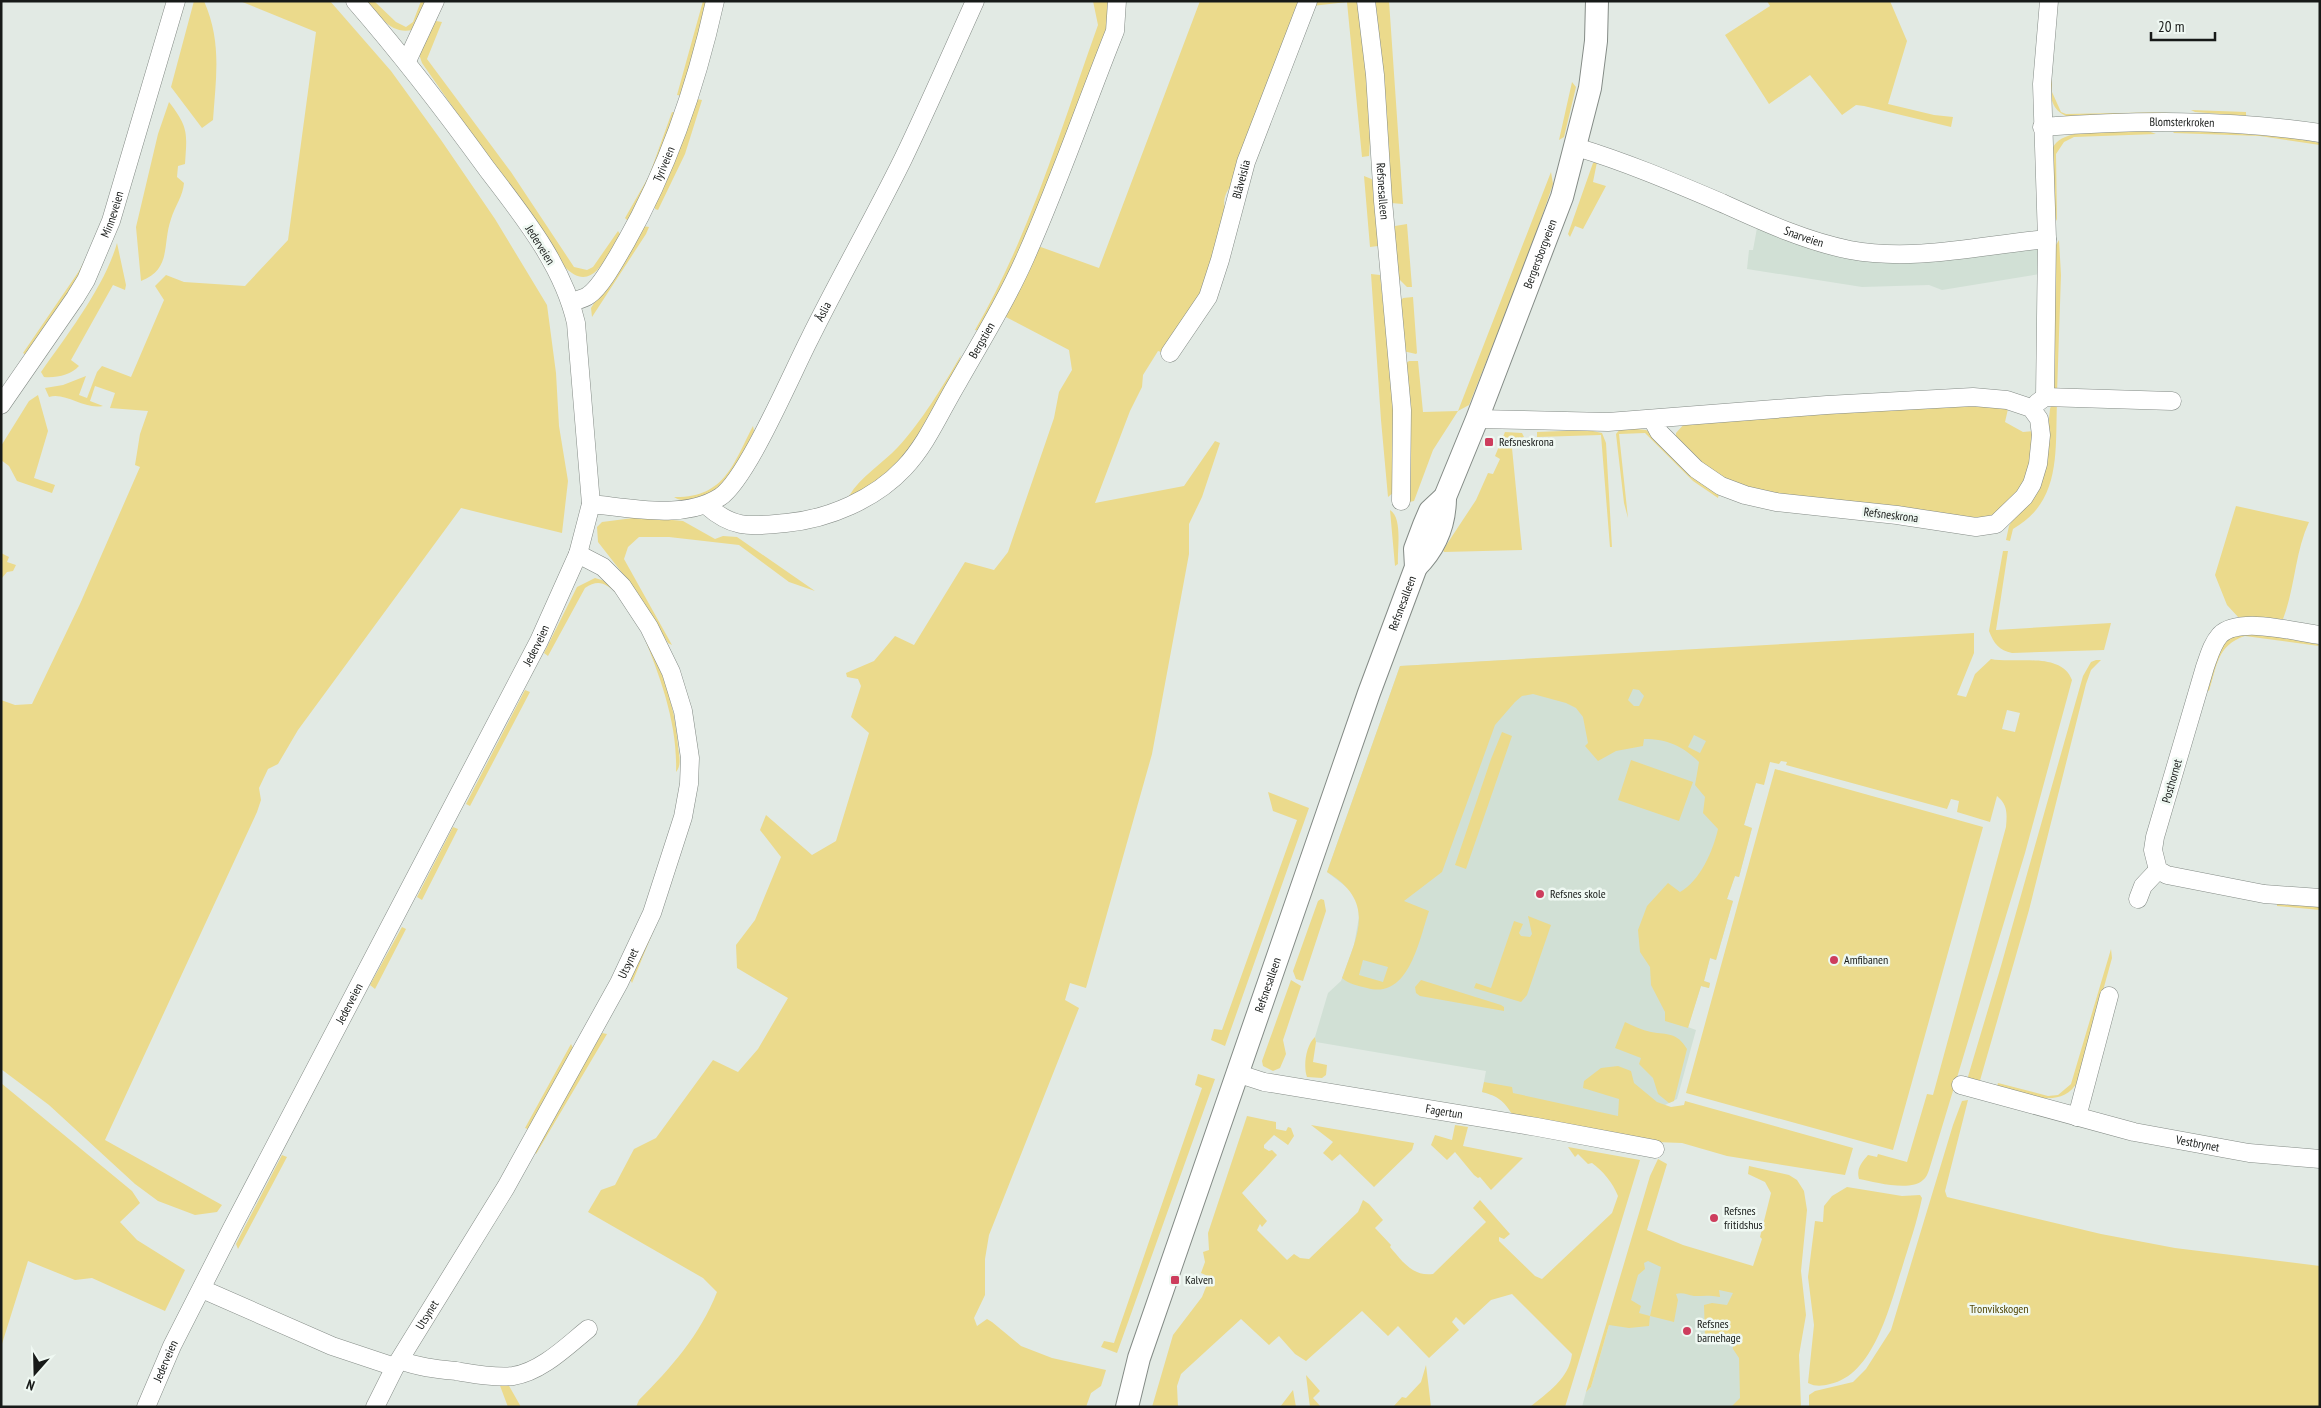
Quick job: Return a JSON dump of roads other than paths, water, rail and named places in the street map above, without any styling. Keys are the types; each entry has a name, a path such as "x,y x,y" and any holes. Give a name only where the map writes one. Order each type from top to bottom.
{"street":[{"name":"Minneveien","path":"1,405 79,292 104,240 176,1"},
{"name":"Jederveien","path":"146,1407 172,1346 556,606 578,554 591,504 576,323 571,302 542,246 517,208 407,61 355,1"},
{"path":"407,61 435,1"},
{"name":"Tyriveien","path":"571,302 590,295 596,288 617,257 655,189 690,100 715,1"},
{"name":"Åslia","path":"591,504 678,510 706,506 722,495 738,476 755,448 826,305 903,160 975,1"},
{"name":"Bergstien","path":"706,506 721,519 740,525 756,526 798,522 866,498 904,468 920,447 982,339 1026,257 1115,31 1117,1"},
{"name":"Blåveislia","path":"1170,353 1208,297 1220,260 1246,162 1308,1"},
{"name":"Refsnesalleen","path":"1366,1 1375,75 1383,201 1402,410 1402,500"},
{"name":"Bergersborgveien","path":"1416,567 1430,554 1445,517 1444,498 1477,419 1562,198 1590,88 1596,41 1597,1"},
{"path":"2045,397 2047,239 2042,127 2043,55 2049,1"},
{"name":"Blomsterkroken","path":"2042,127 2094,123 2204,122 2320,133"},
{"name":"Snarveien","path":"1576,147 1688,189 1798,237 1851,250 1882,252 1954,251 2047,239"},
{"path":"1477,419 1608,422 1817,405 1973,397 2007,400 2031,408 2045,397 2172,401"},
{"name":"Refsneskrona","path":"1652,419 1659,432 1696,469 1721,486 1745,495 1776,502 1897,515 1976,527 1996,524 2011,512 2032,484 2038,464 2041,435 2039,420 2031,408"},
{"name":"Utsynet","path":"375,1407 397,1364 506,1187 619,983 658,898 672,856 687,800 690,771 688,737 679,696 664,656 622,586 602,567 578,554"},
{"name":"Refsnesalleen","path":"1127,1407 1140,1358 1236,1073 1369,693 1416,567"},
{"name":"Posthornet","path":"2158,870 2153,850 2155,837 2205,667 2221,634 2239,626 2258,626 2320,635"},
{"path":"2138,899 2143,886 2158,870 2182,879 2264,894 2320,898"},
{"path":"2077,1117 2109,996"},
{"name":"Fagertun","path":"1236,1073 1264,1082 1537,1127 1655,1149"},
{"name":"Vestbrynet","path":"1961,1085 2134,1132 2249,1153 2320,1159"},
{"path":"202,1289 332,1346 397,1364 489,1375 515,1376 553,1356 588,1329"}],"place":[{"name":"Refsneskrona","path":"1489,442"},
{"name":"Refsnes skole","path":"1540,894"},
{"name":"Amfibanen","path":"1834,960"},
{"name":"Refsnes fritidshus","path":"1714,1218"},
{"name":"Kalven","path":"1175,1280"},
{"name":"Refsnes barnehage","path":"1687,1331"}],"park label":[{"name":"Tronvikskogen","path":"1999,1309"}]}
